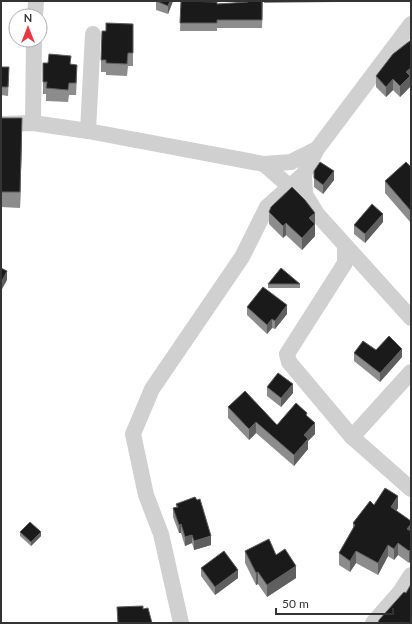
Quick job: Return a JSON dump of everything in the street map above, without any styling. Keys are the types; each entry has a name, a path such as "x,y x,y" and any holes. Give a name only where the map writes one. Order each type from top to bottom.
{"street":[{"path":"181,623 161,534 146,495 133,434 152,389 242,257 267,207 304,174 317,149 411,24"},
{"path":"88,130 93,34"},
{"path":"33,123 34,48"},
{"path":"1,124 33,123 88,130 264,164 291,162 317,149"},
{"path":"264,164 290,187"},
{"path":"304,174 305,194 317,214 411,318"},
{"path":"345,246 345,263 287,354 289,362 352,437 411,489"},
{"path":"352,437 411,372"},
{"path":"373,623 400,592 411,575"}],"building":[{"path":"156,1 170,1 168,6"},
{"path":"181,1 217,2 217,4 262,1 262,20 217,20 217,23 180,23"},
{"path":"106,23 133,24 133,53 128,53 127,64 106,63 106,60 101,60 102,31 106,31"},
{"path":"411,40 411,68 406,72 410,76 400,86 393,79 386,87 376,76 393,54"},
{"path":"49,54 71,56 70,64 77,65 76,83 69,83 68,90 46,88 47,82 43,82 43,63 48,63"},
{"path":"1,67 9,67 8,87 1,87"},
{"path":"1,118 22,118 20,192 1,192"},
{"path":"320,162 334,171 323,185 314,178 314,171"},
{"path":"406,162 411,167 411,211 385,181"},
{"path":"292,187 315,213 309,218 315,224 302,238 286,223 283,226 269,212 271,207"},
{"path":"372,204 383,214 365,234 354,225"},
{"path":"1,268 7,271 1,283"},
{"path":"281,268 300,284 268,284"},
{"path":"263,287 287,305 275,321 272,319 267,325 247,307"},
{"path":"389,336 402,349 380,373 354,353 363,341 376,350"},
{"path":"278,373 293,384 281,398 267,387"},
{"path":"245,391 277,425 296,403 315,423 304,435 308,439 294,455 256,422 249,429 228,407"},
{"path":"385,488 398,496 391,507 411,521 411,524 407,529 411,531 411,549 409,551 398,543 394,549 388,545 378,563 356,551 350,561 339,553 355,525 353,523 370,501 374,505"},
{"path":"195,497 197,500 200,499 211,536 194,541 192,535 185,537 181,524 179,525 173,508 178,507 176,504"},
{"path":"30,522 41,532 31,542 20,532"},
{"path":"269,539 276,555 285,549 296,566 267,585 258,572 256,573 245,551"},
{"path":"224,551 238,570 215,587 201,568"},
{"path":"411,584 411,623 378,623 404,592 406,593"},
{"path":"143,606 143,609 148,608 152,623 118,623 117,607"}]}
